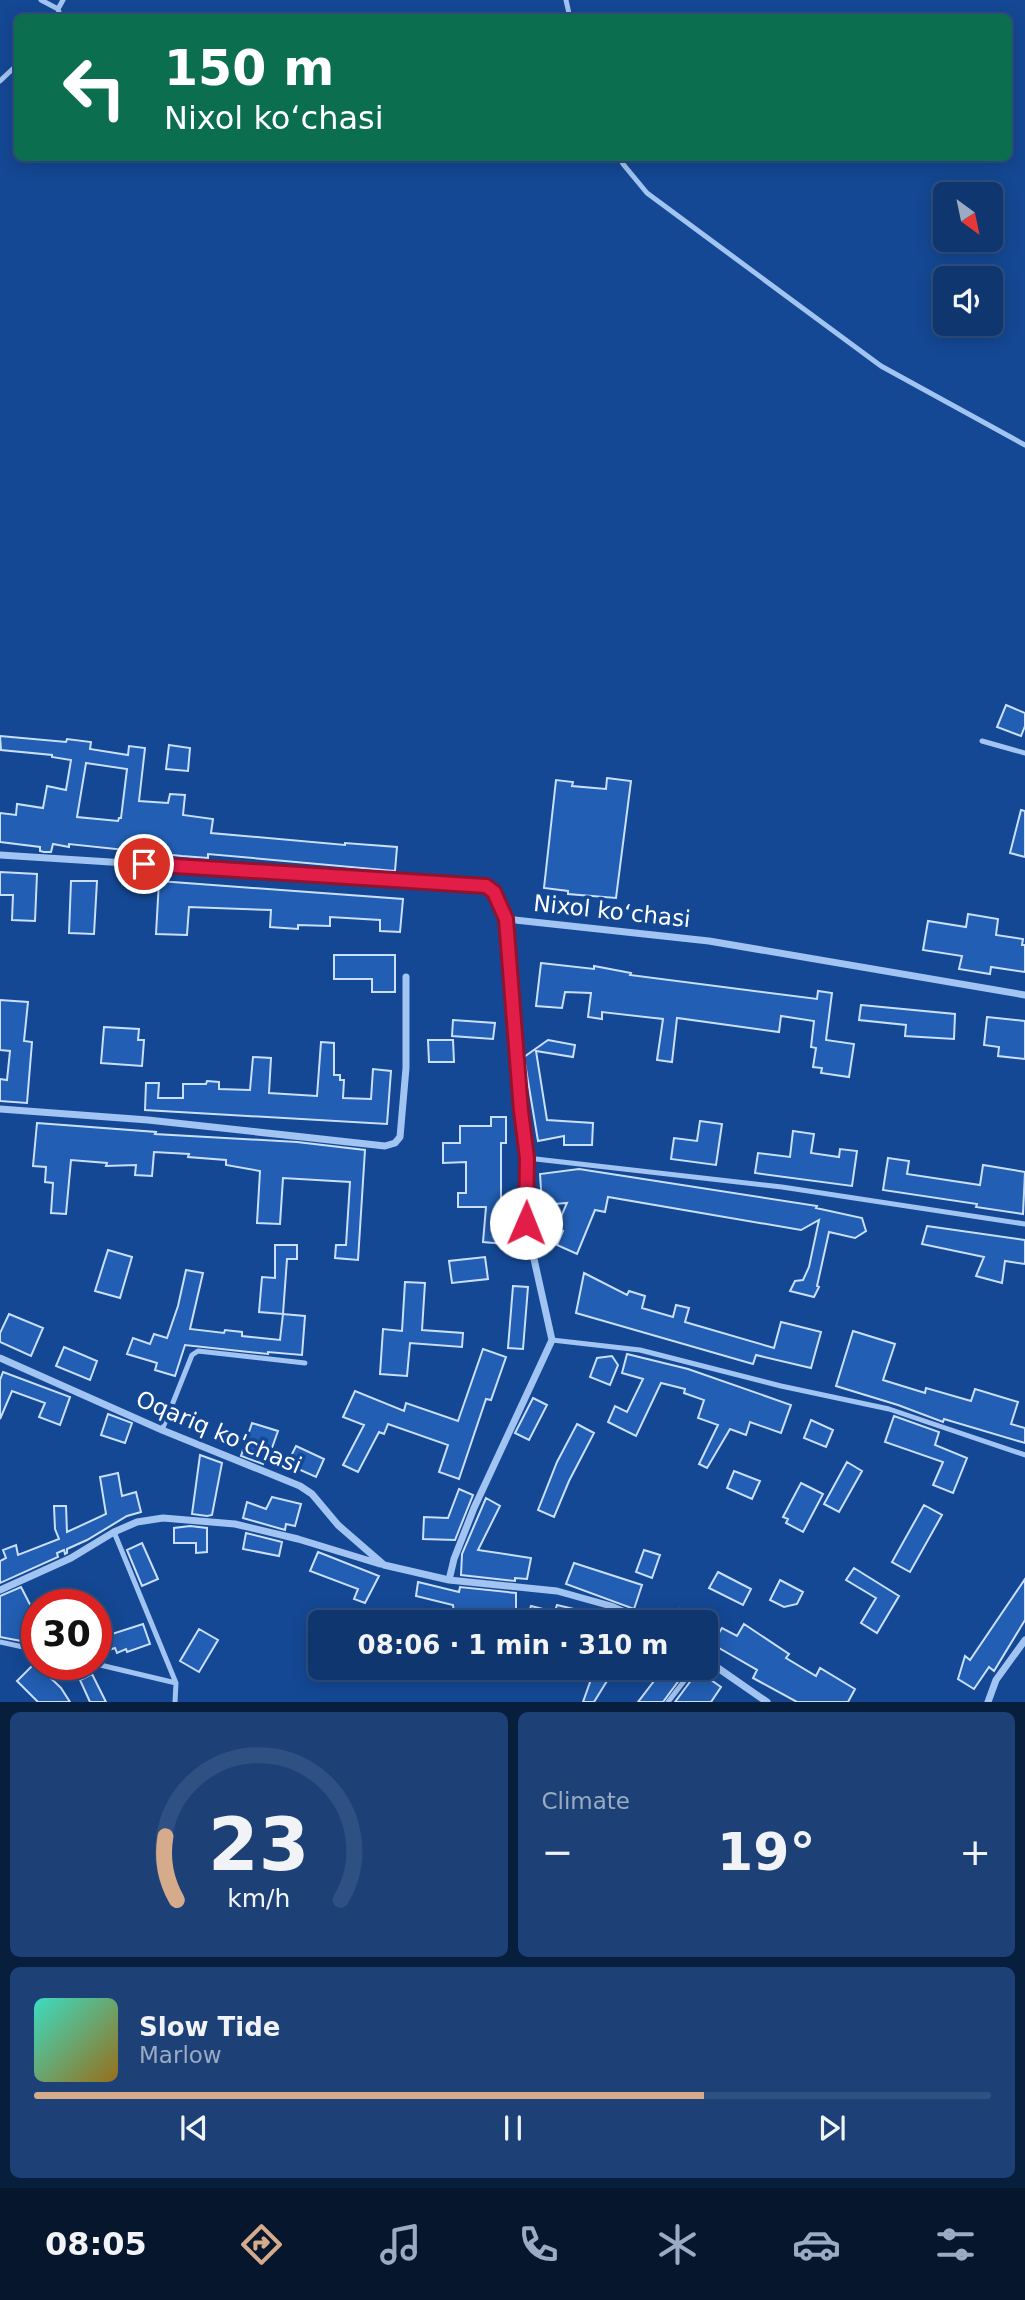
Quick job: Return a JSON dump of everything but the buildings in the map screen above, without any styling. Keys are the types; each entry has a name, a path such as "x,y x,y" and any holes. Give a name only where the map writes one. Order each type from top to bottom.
{"street":[{"name":"Nixol koʻchasi","path":"0,855 486,886 494,892 506,919 709,942 1025,996"},
{"path":"449,1580 454,1559 474,1508 552,1340 526,1223 527,1158 506,919"},
{"path":"0,1110 148,1120 385,1146 395,1143 400,1137 406,1068 406,977"},
{"name":"Oqariq ko'chasi","path":"0,1359 162,1430 300,1486 312,1494 338,1525 384,1565 449,1580 557,1591 620,1610"},
{"path":"0,1590 71,1558 114,1532 137,1522 163,1518 235,1524 298,1539 384,1565"},
{"path":"988,1702 996,1680 1025,1640"},
{"path":"718,1668 767,1702"}],"lane":[{"path":"41,0 58,9 60,14"},
{"path":"58,9 63,0"},
{"path":"0,81 14,68"},
{"path":"622,161 647,193 881,366 1025,445"},
{"path":"982,741 1025,753"},
{"path":"527,1158 782,1187 1025,1224"},
{"path":"552,1340 640,1350 780,1386 889,1409 1025,1455"},
{"path":"162,1430 192,1355 198,1351 305,1363"},
{"path":"114,1532 176,1683 175,1702"},
{"path":"0,1642 21,1647"},
{"path":"112,1668 176,1683"},
{"path":"668,1702 685,1680"}],"route":[{"path":"144,864 486,886 494,892 506,919 527,1158 526,1223"}]}
